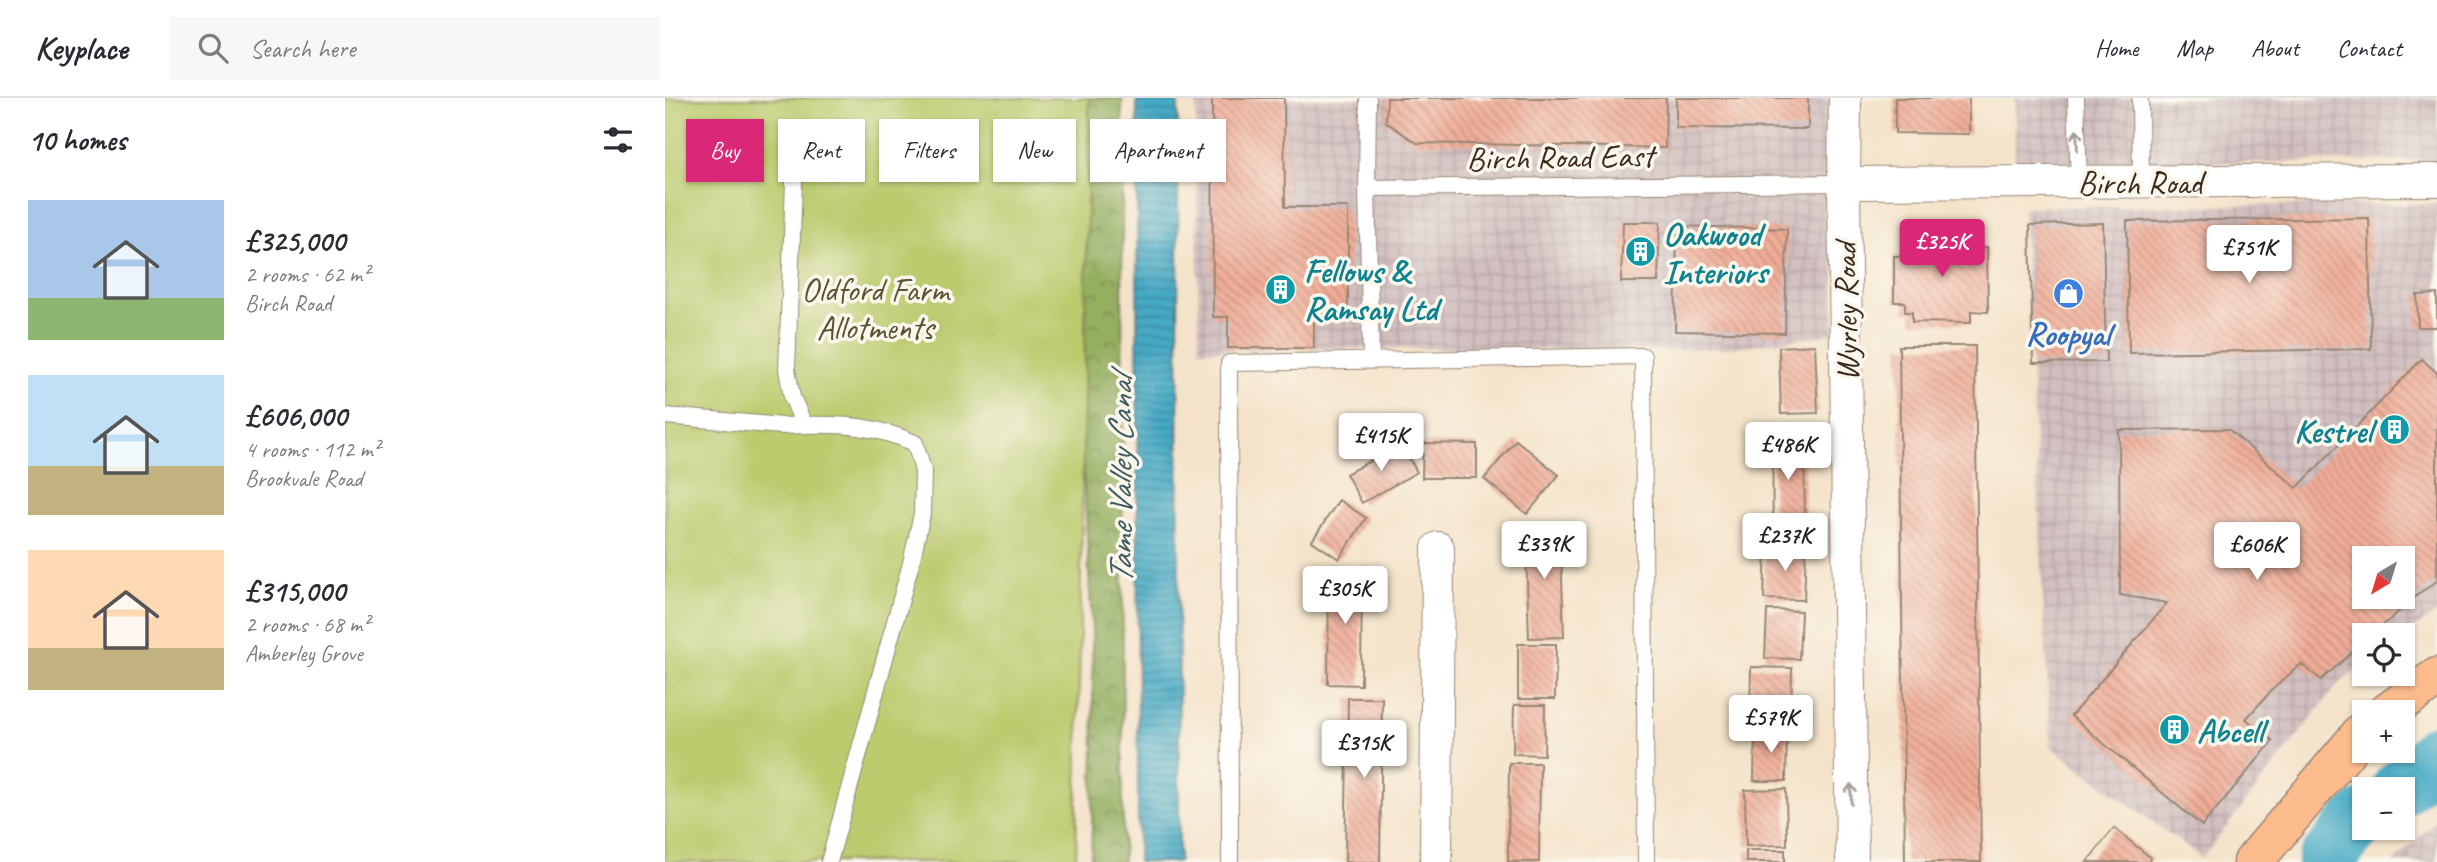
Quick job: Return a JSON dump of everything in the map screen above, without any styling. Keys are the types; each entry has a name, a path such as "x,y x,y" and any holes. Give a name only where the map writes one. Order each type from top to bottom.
{"main road":[{"path":"2405,700 2437,677"},
{"path":"2253,862 2352,744"}],"street":[{"name":"Wyrley Road","path":"1845,98 1852,862"},
{"name":"Birch Road","path":"1844,183 2437,180"},
{"path":"1436,862 1438,548"}],"lane":[{"path":"1368,98 1371,360"},
{"path":"2076,98 2079,182"},
{"path":"2140,98 2141,181"},
{"path":"795,182 787,369 792,397 804,425"},
{"name":"Birch Road East","path":"1367,188 1844,183"},
{"path":"1230,862 1229,363 1643,356 1646,862"},
{"path":"665,416 804,425 846,424 891,433 915,443 923,471 922,514 829,862"}],"shaded area":[{"path":"1196,98 1833,98 1834,334 1729,348 1670,350 1199,350 1197,182 1226,182 1226,119 1196,119"},
{"path":"2015,98 2437,98 2437,160 2015,164"},
{"path":"2437,204 2437,612 2415,628 2415,623 2352,623 2352,674 2339,683 2202,858 2051,747 2023,207"},
{"path":"2437,819 2437,862 2394,862"}],"green space":[{"name":"Oldford Farm Allotments","path":"665,98 1089,98 1076,862 665,862"},
{"path":"1089,98 1122,98 1122,119 1090,119 1090,182 1122,182 1123,862 1091,862 1094,747 1092,630 1083,459"}],"water":[{"path":"1137,98 1178,98 1178,119 1137,119"},
{"path":"1137,182 1178,182 1179,862 1138,862"},
{"path":"2437,723 2437,763 2415,750 2415,741"}],"building":[{"path":"1212,98 1284,98 1285,207 1348,207 1348,317 1314,317 1314,348 1228,348 1228,317 1213,317 1212,182 1226,182 1226,119 1212,119"},
{"path":"1387,98 1666,98 1665,148 1417,143 1386,122"},
{"path":"1676,98 1808,98 1808,129 1676,128"},
{"path":"1895,98 1969,98 1969,134 1895,133"},
{"path":"2369,218 2371,349 2129,353 2127,221"},
{"name":"Oakwood Interiors","path":"1623,222 1660,222 1658,282 1621,282"},
{"name":"Roopyal","path":"2103,223 2106,362 2033,363 2030,225"},
{"path":"1677,226 1787,229 1785,333 1675,331"},
{"path":"1912,236 1971,237 1971,247 1987,247 1988,312 1971,311 1971,323 1912,322 1912,312 1905,312 1905,302 1894,302 1894,256 1903,256 1903,249 1912,249"},
{"path":"2437,294 2437,327 2418,327 2417,295"},
{"path":"1815,345 1818,413 1781,414 1779,347"},
{"path":"1899,346 1975,346 1981,862 1905,862"},
{"path":"2422,359 2437,373 2437,581 2415,597 2415,546 2352,546 2352,609 2402,609 2386,623 2352,623 2352,653 2321,680 2301,664 2271,691 2246,719 2273,741 2202,826 2071,716 2167,603 2120,595 2119,430 2228,429 2297,488"},
{"path":"1772,427 1804,427 1805,537 1773,538"},
{"path":"1516,440 1559,475 1527,514 1484,479"},
{"path":"1423,443 1477,444 1477,478 1422,478"},
{"path":"1401,444 1417,472 1362,503 1346,474"},
{"path":"1339,500 1366,518 1339,559 1312,541"},
{"path":"1560,524 1564,637 1529,638 1525,525"},
{"path":"1766,546 1806,548 1804,600 1764,599"},
{"path":"1329,568 1362,568 1361,685 1328,684"},
{"path":"1767,610 1801,611 1799,659 1765,658"},
{"path":"1518,644 1556,644 1555,699 1518,699"},
{"path":"1751,667 1792,668 1791,721 1750,720"},
{"path":"1348,698 1382,698 1380,862 1345,862"},
{"path":"1514,705 1545,705 1544,755 1513,754"},
{"path":"1755,729 1787,729 1786,781 1754,781"},
{"path":"1509,763 1540,763 1539,862 1508,862"},
{"path":"1786,789 1787,845 1746,846 1745,790"},
{"path":"2114,828 2151,858 2148,862 2087,862"},
{"path":"1746,850 1785,850 1785,862 1746,862"}],"waterway":[{"path":"2413,777 2437,752"},
{"path":"2325,862 2352,829"}],"place":[{"name":"Oakwood Interiors","path":"1640,252"},
{"name":"Fellows & Ramsay Ltd","path":"1281,289"},
{"name":"Roopyal","path":"2068,293"},
{"name":"Kestrel","path":"2395,430"},
{"name":"Abcell","path":"2174,730"}],"water label":[{"name":"Tame Valley Canal","path":"1120,480"}]}
